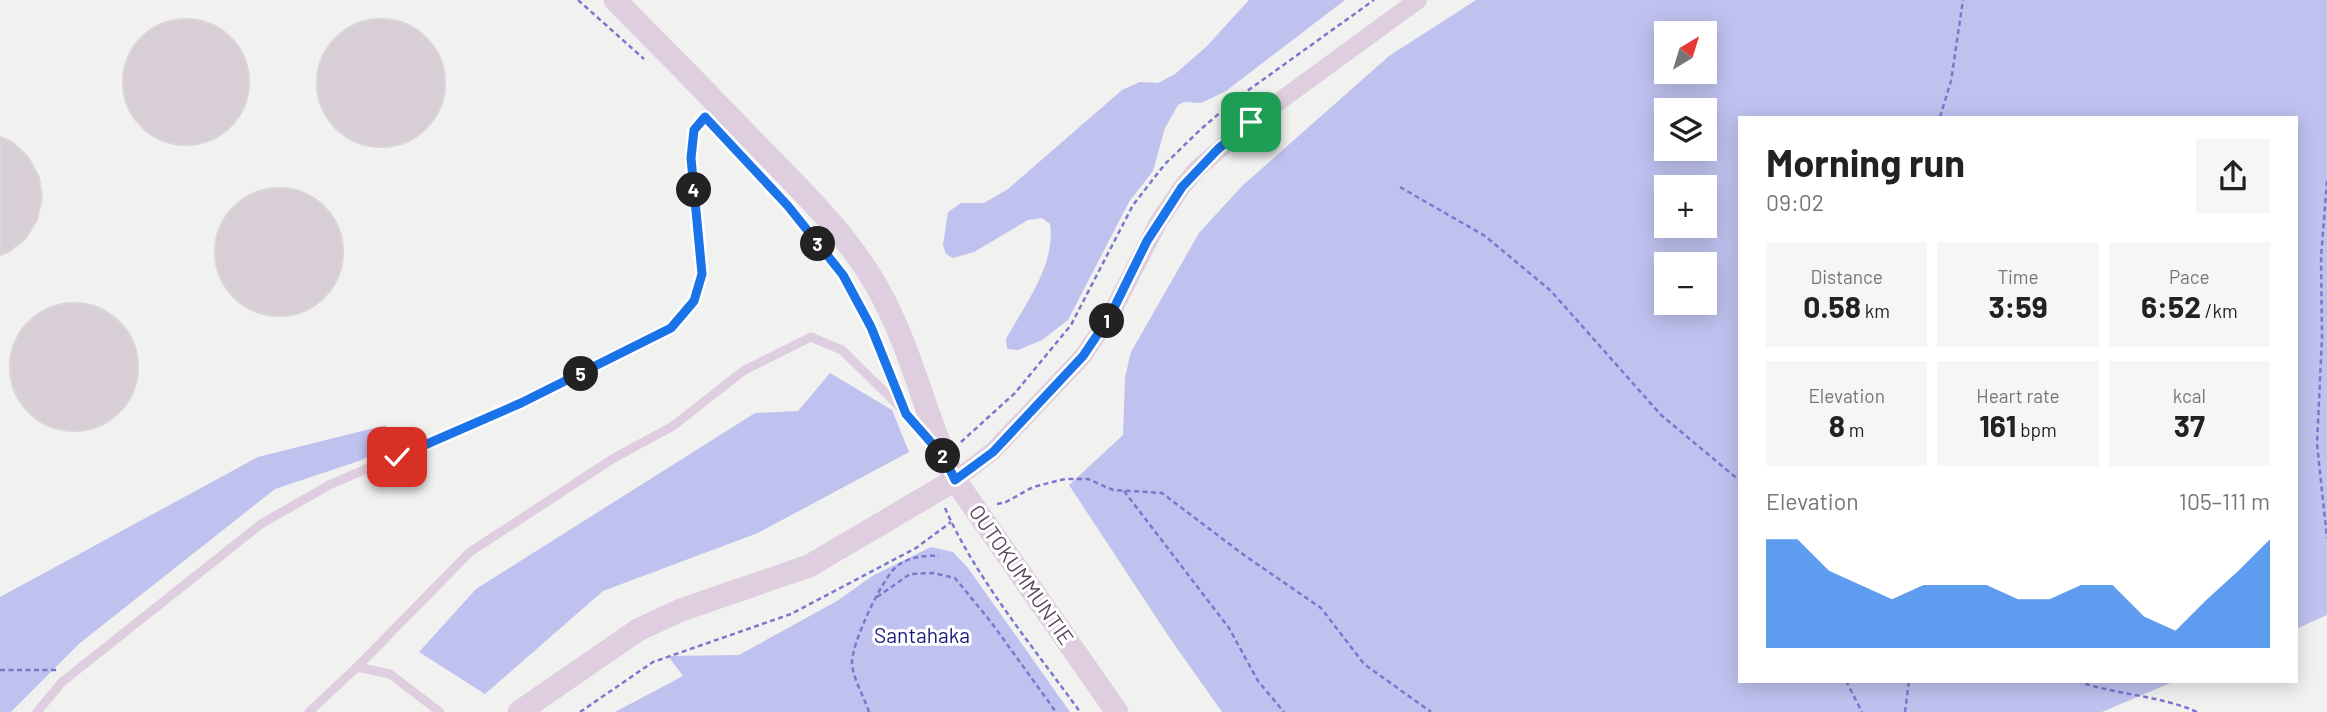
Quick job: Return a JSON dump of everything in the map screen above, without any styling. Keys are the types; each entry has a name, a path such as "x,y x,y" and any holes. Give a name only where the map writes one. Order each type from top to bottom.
{"street":[{"name":"OUTOKUMMUNTIE","path":"615,0 800,189 850,245 877,286 902,335 944,457 946,486 976,510 1117,712"},
{"path":"519,712 638,630 681,610 809,566 946,486 993,452 1083,356 1110,316 1159,221 1198,169 1251,122 1418,0"}],"lane":[{"path":"37,712 62,682 261,524 331,484 521,403 671,328 694,301 702,274 691,158 694,130 718,105"},
{"path":"309,712 471,552 604,465 673,426 743,371 811,337 842,350 906,414 944,457"},
{"path":"357,667 390,674 440,712"}],"path":[{"path":"578,0 648,63"},
{"path":"1940,116 1951,81 1963,0"},
{"path":"2327,181 2321,257 2322,338 2317,444 2327,538"},
{"path":"1400,187 1485,236 1550,290 1661,415 1738,479"},
{"path":"788,206 843,275 871,327 906,414"},
{"path":"976,510 1006,502 1033,488 1065,480 1088,479 1113,490 1162,493 1244,555 1321,608 1364,664 1431,712"},
{"path":"946,486 951,522 991,587 1080,712"},
{"path":"1124,491 1228,628 1258,681 1284,712"},
{"path":"580,712 653,662 791,614 916,548 951,522"},
{"path":"869,712 852,666 853,652 863,621 896,567 923,555 939,556"},
{"path":"877,597 910,574 933,573 955,578 991,622 1056,712"},
{"path":"0,670 52,670 84,666"},
{"path":"1847,683 1862,712"},
{"path":"1905,712 1909,683"},
{"path":"2082,683 2095,688 2175,702 2197,712"}],"green space":[{"path":"1249,0 1345,0 1226,91 1201,103 1184,102 1178,105 1165,128 1153,171 1129,202 1068,320 1042,340 1018,350 1007,349 1006,339 1044,269 1051,239 1050,224 1042,218 1028,220 974,252 953,258 946,254 943,245 948,212 961,203 984,203 1008,189 1122,90 1140,82 1158,83 1175,74 1206,47"},
{"path":"1476,0 2327,0 2327,615 2298,628 2298,116 1738,116 1738,683 2170,683 2102,712 1222,712 1069,485 1123,435 1125,377 1131,352 1199,233 1242,186 1389,56"},
{"path":"830,373 892,410 909,452 758,533 603,591 485,694 419,652 476,589 755,413 798,411"},
{"path":"386,425 390,445 359,461 275,489 80,643 11,712 0,712 0,597 258,457"},
{"name":"Santahaka","path":"931,547 953,552 968,568 1070,712 615,712 683,676 668,656 739,655 837,601 872,576"}],"building":[{"path":"186,19 210,24 231,37 244,58 249,82 244,106 231,127 210,140 186,145 162,140 141,127 128,106 123,82 128,58 141,37 162,24"},
{"path":"381,19 406,24 426,38 440,58 445,83 440,108 426,128 406,142 381,147 356,142 336,128 322,108 317,83 322,58 336,38 356,24"},
{"path":"0,137 12,142 28,157 39,177 42,198 37,220 25,239 0,255"},
{"path":"279,188 304,193 324,207 338,227 343,252 338,277 324,297 304,311 279,316 254,311 234,297 220,277 215,252 220,227 234,207 254,193"},
{"path":"74,303 98,308 119,322 133,343 138,367 133,391 119,412 98,426 74,431 50,426 29,412 15,391 10,367 15,343 29,322 50,308"}],"route":[{"path":"397,457 521,403 671,328 694,301 702,274 691,158 694,130 705,117 788,206 843,275 871,327 906,414 944,457 955,480 993,452 1083,356 1110,316 1147,241 1182,187 1218,149 1251,122"}]}
